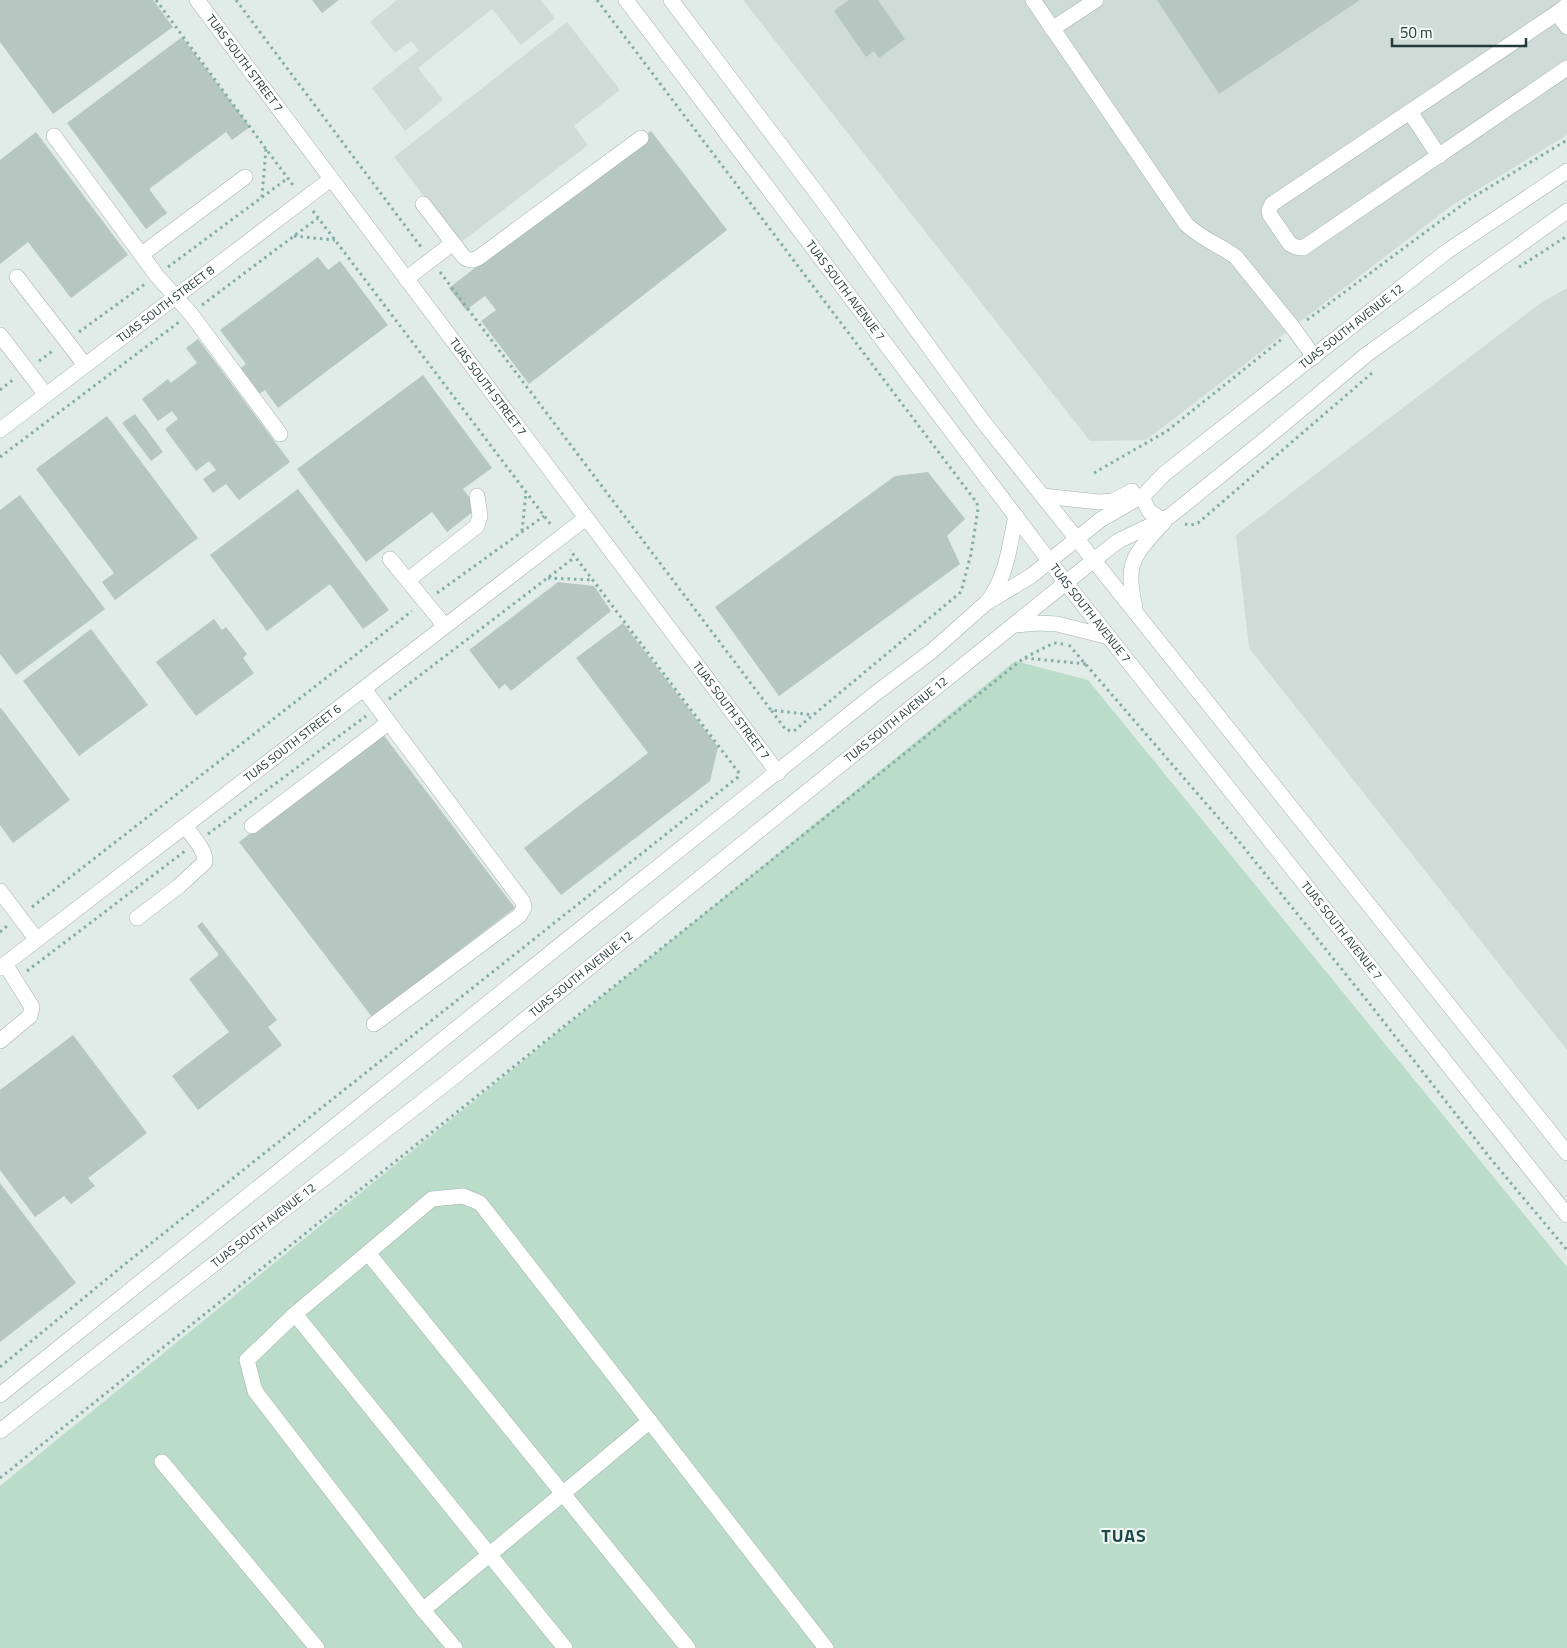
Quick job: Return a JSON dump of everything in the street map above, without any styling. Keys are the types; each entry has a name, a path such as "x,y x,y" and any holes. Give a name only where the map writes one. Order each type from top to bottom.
{"street":[{"name":"TUAS SOUTH STREET 7","path":"197,0 778,773"},
{"name":"TUAS SOUTH AVENUE 7","path":"626,0 1066,583 1567,1215"},
{"path":"671,0 822,200 985,424 1567,1153"},
{"path":"1032,0 1186,224 1194,232 1236,257 1314,357"},
{"path":"1052,29 1096,0"},
{"path":"1567,27 1562,9 1272,204 1269,210 1270,215 1290,244 1296,248 1303,248 1567,68"},
{"path":"1410,112 1439,156"},
{"path":"54,136 158,276 191,314 280,434"},
{"path":"423,204 466,260 472,261 641,138"},
{"name":"TUAS SOUTH AVENUE 12","path":"0,1395 576,932 778,773 876,693 932,651 986,603 1031,576 1100,520 1145,494 1164,474 1446,252 1567,171"},
{"path":"142,254 244,177"},
{"name":"TUAS SOUTH STREET 8","path":"0,430 331,179"},
{"name":"TUAS SOUTH AVENUE 12","path":"0,1431 450,1080 1094,560 1118,542 1171,519 1366,355 1567,211"},
{"path":"406,279 453,243"},
{"path":"17,277 85,365"},
{"path":"0,335 46,395"},
{"path":"1043,496 1088,501 1113,500 1164,474"},
{"path":"1136,612 1130,586 1131,566 1142,546 1171,519 1149,511 1143,499 1145,494"},
{"path":"408,580 477,526 480,516 477,496"},
{"path":"986,603 999,585 1005,568 1016,516"},
{"name":"TUAS SOUTH STREET 6","path":"3,966 586,518"},
{"path":"390,559 446,626"},
{"path":"1014,625 1057,624 1109,637"},
{"path":"364,689 523,902 524,908 519,916 374,1024"},
{"path":"252,826 388,723"},
{"path":"137,918 179,886 205,862 206,857 185,826"},
{"path":"0,891 37,940"},
{"path":"0,1041 30,1016 32,1007 15,979 3,966"},
{"path":"455,1648 423,1610 255,1392 247,1360 295,1314 432,1198 463,1196 480,1203 650,1421 819,1646"},
{"path":"368,1252 688,1648"},
{"path":"295,1314 565,1648"},
{"path":"423,1610 650,1421"},
{"path":"162,1462 317,1648"}],"path":[{"path":"0,1367 125,1264 738,777 739,773 304,200 156,0"},
{"path":"236,0 786,730 794,732 961,592 971,554 978,509 976,503 894,392 597,0"},
{"path":"1094,473 1167,431 1294,329 1470,199 1567,140"},
{"path":"262,198 266,148"},
{"path":"0,457 318,218"},
{"path":"294,236 335,240"},
{"path":"1516,270 1567,236"},
{"path":"1171,519 1191,525 1198,523 1378,368"},
{"path":"522,531 526,492"},
{"path":"0,932 425,601 544,516"},
{"path":"15,979 575,557"},
{"path":"547,578 593,580"},
{"path":"0,1478 1024,658 1054,643 1070,645 1241,844 1394,1034 1490,1158 1567,1250"},
{"path":"1024,658 1086,664"},
{"path":"771,710 814,715"}],"shaded area":[{"path":"397,0 541,0 555,18 521,45 492,9 418,68 443,100 405,131 372,88 419,50 411,41 395,53 370,22"},
{"path":"743,0 1567,0 1567,135 1451,206 1146,440 1090,441"},
{"path":"567,22 620,90 574,126 588,145 460,243 394,157"},
{"path":"1567,288 1567,1050 1249,648 1236,535 1542,302"}],"green space":[{"path":"1015,661 1088,680 1567,1267 1567,1648 0,1648 0,1486"}],"building":[{"path":"0,0 153,0 173,27 53,114 0,42"},
{"path":"312,0 339,0 322,13"},
{"path":"849,0 878,0 905,39 879,58 874,51 866,57 834,11"},
{"path":"1157,0 1360,0 1219,94"},
{"path":"182,37 250,127 232,140 226,132 149,189 167,213 146,229 67,123"},
{"path":"651,131 727,230 529,384 481,321 496,310 485,296 466,310 449,288"},
{"path":"36,132 128,255 71,298 28,242 0,264 0,160"},
{"path":"318,257 328,270 340,261 388,325 278,408 265,390 257,395 238,370 246,364 220,330"},
{"path":"198,339 290,462 239,500 226,484 213,493 203,479 216,470 209,461 196,471 165,429 178,419 172,411 158,421 142,399 168,379 171,383 197,363 186,348"},
{"path":"423,375 492,468 463,489 478,508 447,532 432,512 366,562 297,469"},
{"path":"135,414 163,452 151,461 122,423"},
{"path":"107,416 198,538 115,600 102,582 114,573 36,469"},
{"path":"928,472 965,519 947,536 960,564 779,696 715,607 895,476"},
{"path":"298,489 389,610 363,629 330,584 267,631 210,555"},
{"path":"20,495 105,609 16,675 0,654 0,510"},
{"path":"558,582 594,586 611,611 511,691 505,684 499,689 469,650"},
{"path":"214,619 222,630 226,627 247,654 243,658 254,673 196,716 156,662"},
{"path":"623,623 718,747 710,781 561,895 524,848 648,753 576,658"},
{"path":"91,629 148,705 79,756 23,681"},
{"path":"1,708 70,800 13,843 0,825"},
{"path":"382,733 515,908 372,1017 239,842"},
{"path":"202,922 277,1020 268,1027 282,1045 198,1110 172,1076 229,1032 189,979 219,955 197,926"},
{"path":"73,1035 147,1133 88,1178 95,1186 71,1204 64,1196 35,1217 0,1170 0,1090"},
{"path":"0,1183 76,1283 0,1342"}],"district":[{"name":"TUAS","path":"1124,1536"}]}
